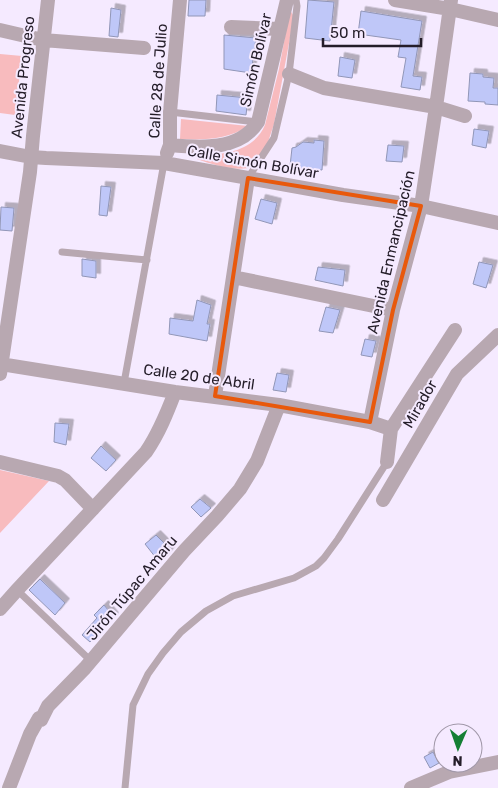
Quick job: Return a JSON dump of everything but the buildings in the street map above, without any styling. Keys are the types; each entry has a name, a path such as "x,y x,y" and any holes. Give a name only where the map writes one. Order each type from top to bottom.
{"street":[{"name":"Avenida Progreso","path":"0,368 32,157 48,0"},
{"name":"Calle 28 de Julio","path":"164,163 170,145 170,112 180,0"},
{"name":"Simón Bolívar","path":"170,145 198,148 223,144 237,140 252,130 258,122 287,0"},
{"path":"395,0 450,5 498,20"},
{"name":"Avenida Enmancipación","path":"370,422 393,310 421,206 450,5"},
{"path":"232,27 279,29"},
{"path":"0,30 43,40 144,48"},
{"path":"289,74 324,88 436,107 465,116"},
{"name":"Calle Simón Bolívar","path":"0,151 32,157 164,163 343,195 421,206 498,224"},
{"path":"215,396 248,178"},
{"path":"233,277 393,310"},
{"path":"387,462 391,429 455,330"},
{"name":"Mirador","path":"383,500 457,374 498,335"},
{"name":"Calle 20 de Abril","path":"0,368 279,405 370,422 391,429"},
{"path":"0,609 146,452 165,421 175,392"},
{"name":"Jirón Túpac Amaru","path":"9,788 30,734 39,718 41,720 48,706 91,661 240,488 257,460 279,405"},
{"path":"0,462 58,476 65,480 93,509"},
{"path":"411,788 449,772 498,762"}],"lane":[{"path":"248,178 274,138 289,74 297,6 296,0"},
{"path":"170,112 258,122"},
{"path":"124,383 164,163"},
{"path":"62,252 146,260"},
{"path":"125,788 133,705 148,674 163,653 181,632 206,611 233,596 294,578 316,566 338,539 387,462"},
{"path":"17,590 91,661"}],"highlighted area":[{"path":"248,178 421,206 393,310 370,422 215,396"}],"shaded area":[{"path":"290,10 293,15 292,27 274,124 268,142 253,167 232,168 197,159 200,155 219,154 237,150 254,141 260,134 265,125 279,69"},
{"path":"0,54 22,56 15,115 0,113"},
{"path":"181,119 248,126 224,137 180,139"},
{"path":"0,470 49,481 0,533"}]}
